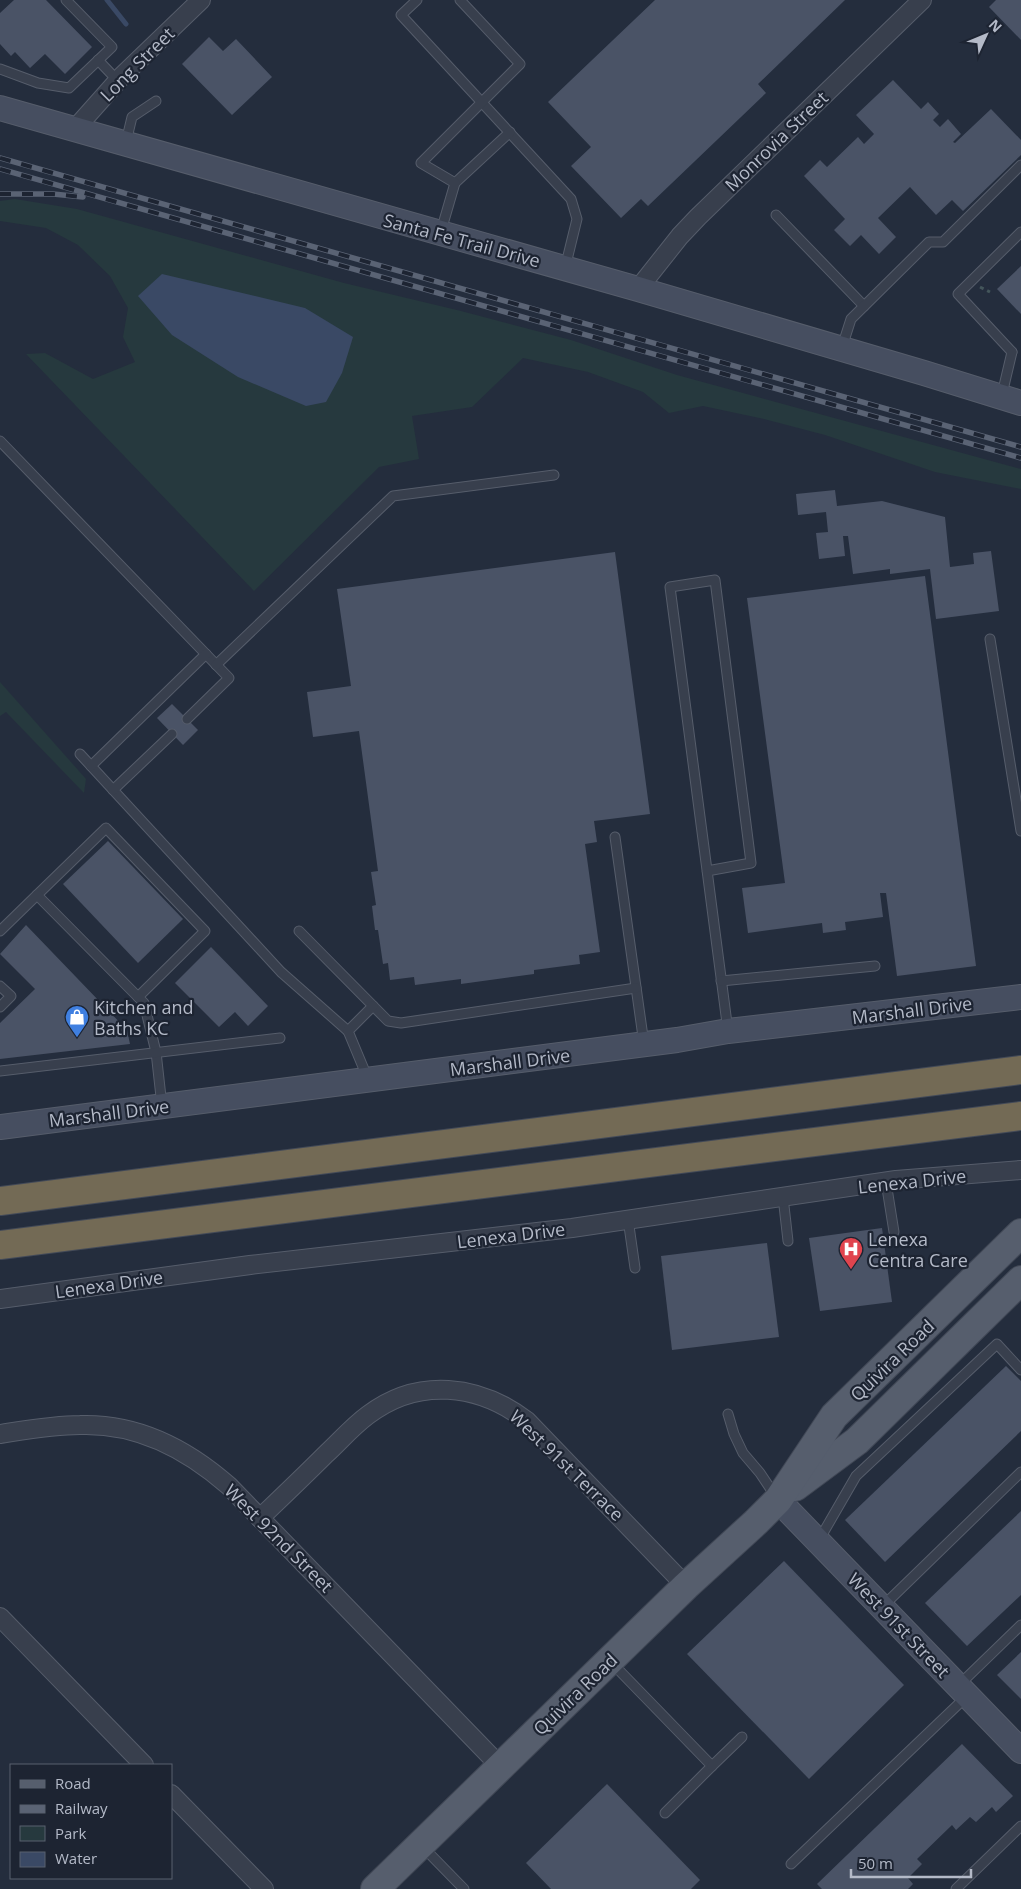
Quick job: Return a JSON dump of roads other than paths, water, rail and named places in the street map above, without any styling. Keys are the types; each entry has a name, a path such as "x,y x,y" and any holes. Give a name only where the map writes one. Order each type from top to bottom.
{"highway":[{"path":"0,1200 1021,1070"},
{"path":"0,1245 1021,1116"}],"main road":[{"name":"Quivira Road","path":"778,1500 834,1416 1021,1233"},
{"name":"Quivira Road","path":"375,1889 686,1586 778,1500 857,1441 1021,1280"}],"street":[{"name":"Long Street","path":"74,130 118,81 201,0"},
{"name":"Monrovia Street","path":"638,289 680,236 698,217 922,0"},
{"name":"Santa Fe Trail Drive","path":"0,108 565,268 924,373 1015,396"},
{"name":"Marshall Drive","path":"0,1127 644,1045 728,1032 1021,997"},
{"name":"Lenexa Drive","path":"0,1299 250,1265 572,1228 886,1182 1021,1170"},
{"name":"West 91st Terrace","path":"260,1518 368,1415 393,1400 420,1391 448,1389 471,1392 510,1407 527,1420 686,1586"},
{"name":"West 92nd Street","path":"0,1434 79,1424 115,1427 150,1436 184,1451 210,1469 260,1518 500,1766"},
{"name":"West 91st Street","path":"778,1500 1021,1751"},
{"path":"0,1617 143,1764"},
{"path":"172,1795 264,1889"}],"lane":[{"path":"0,69 38,84 69,88 112,47 66,0"},
{"path":"417,0 401,15 571,199 577,219 565,268"},
{"path":"456,183 422,163 520,64 460,0"},
{"path":"98,60 118,81"},
{"path":"126,144 132,116 156,101"},
{"path":"440,234 456,183 510,132"},
{"path":"842,348 851,319 929,242 943,242 1021,165"},
{"path":"776,215 864,306"},
{"path":"1015,396 1016,351 958,294 1021,232"},
{"path":"0,441 229,678 187,719"},
{"path":"216,665 393,496 554,475"},
{"path":"707,871 751,863 715,580 670,587 721,981 728,1032"},
{"path":"990,638 1021,831"},
{"path":"91,766 206,654"},
{"path":"113,790 172,734"},
{"path":"80,754 282,972 348,1031 368,1080"},
{"path":"0,931 106,828 205,931 138,997"},
{"path":"615,837 644,1045"},
{"path":"37,895 144,1003 156,1052 162,1106"},
{"path":"299,931 388,1021 402,1024 636,988"},
{"path":"721,981 875,966"},
{"path":"0,986 11,996 0,1007"},
{"path":"348,1031 373,1006"},
{"path":"0,1071 280,1038"},
{"path":"886,1182 894,1232"},
{"path":"783,1196 788,1241"},
{"path":"628,1219 635,1268"},
{"path":"818,1541 856,1476 997,1344 1021,1370"},
{"path":"728,1414 734,1434 743,1453 760,1473 778,1500"},
{"path":"881,1607 1021,1472"},
{"path":"791,1864 963,1691 1021,1625"},
{"path":"610,1660 712,1766"},
{"path":"665,1813 742,1737"},
{"path":"956,1889 1021,1826"},
{"path":"420,1844 461,1888"}],"water":[{"path":"162,274 305,308 353,337 342,373 326,402 306,406 238,377 172,335 138,296"}],"waterway":[{"path":"107,0 126,24"}],"railway":[{"path":"0,158 1021,447"},
{"path":"0,169 1021,458"},
{"path":"0,194 53,194 83,197"}],"place":[{"name":"Kitchen and Baths KC","path":"77,1038"},
{"name":"Lenexa Centra Care","path":"851,1270"}]}
